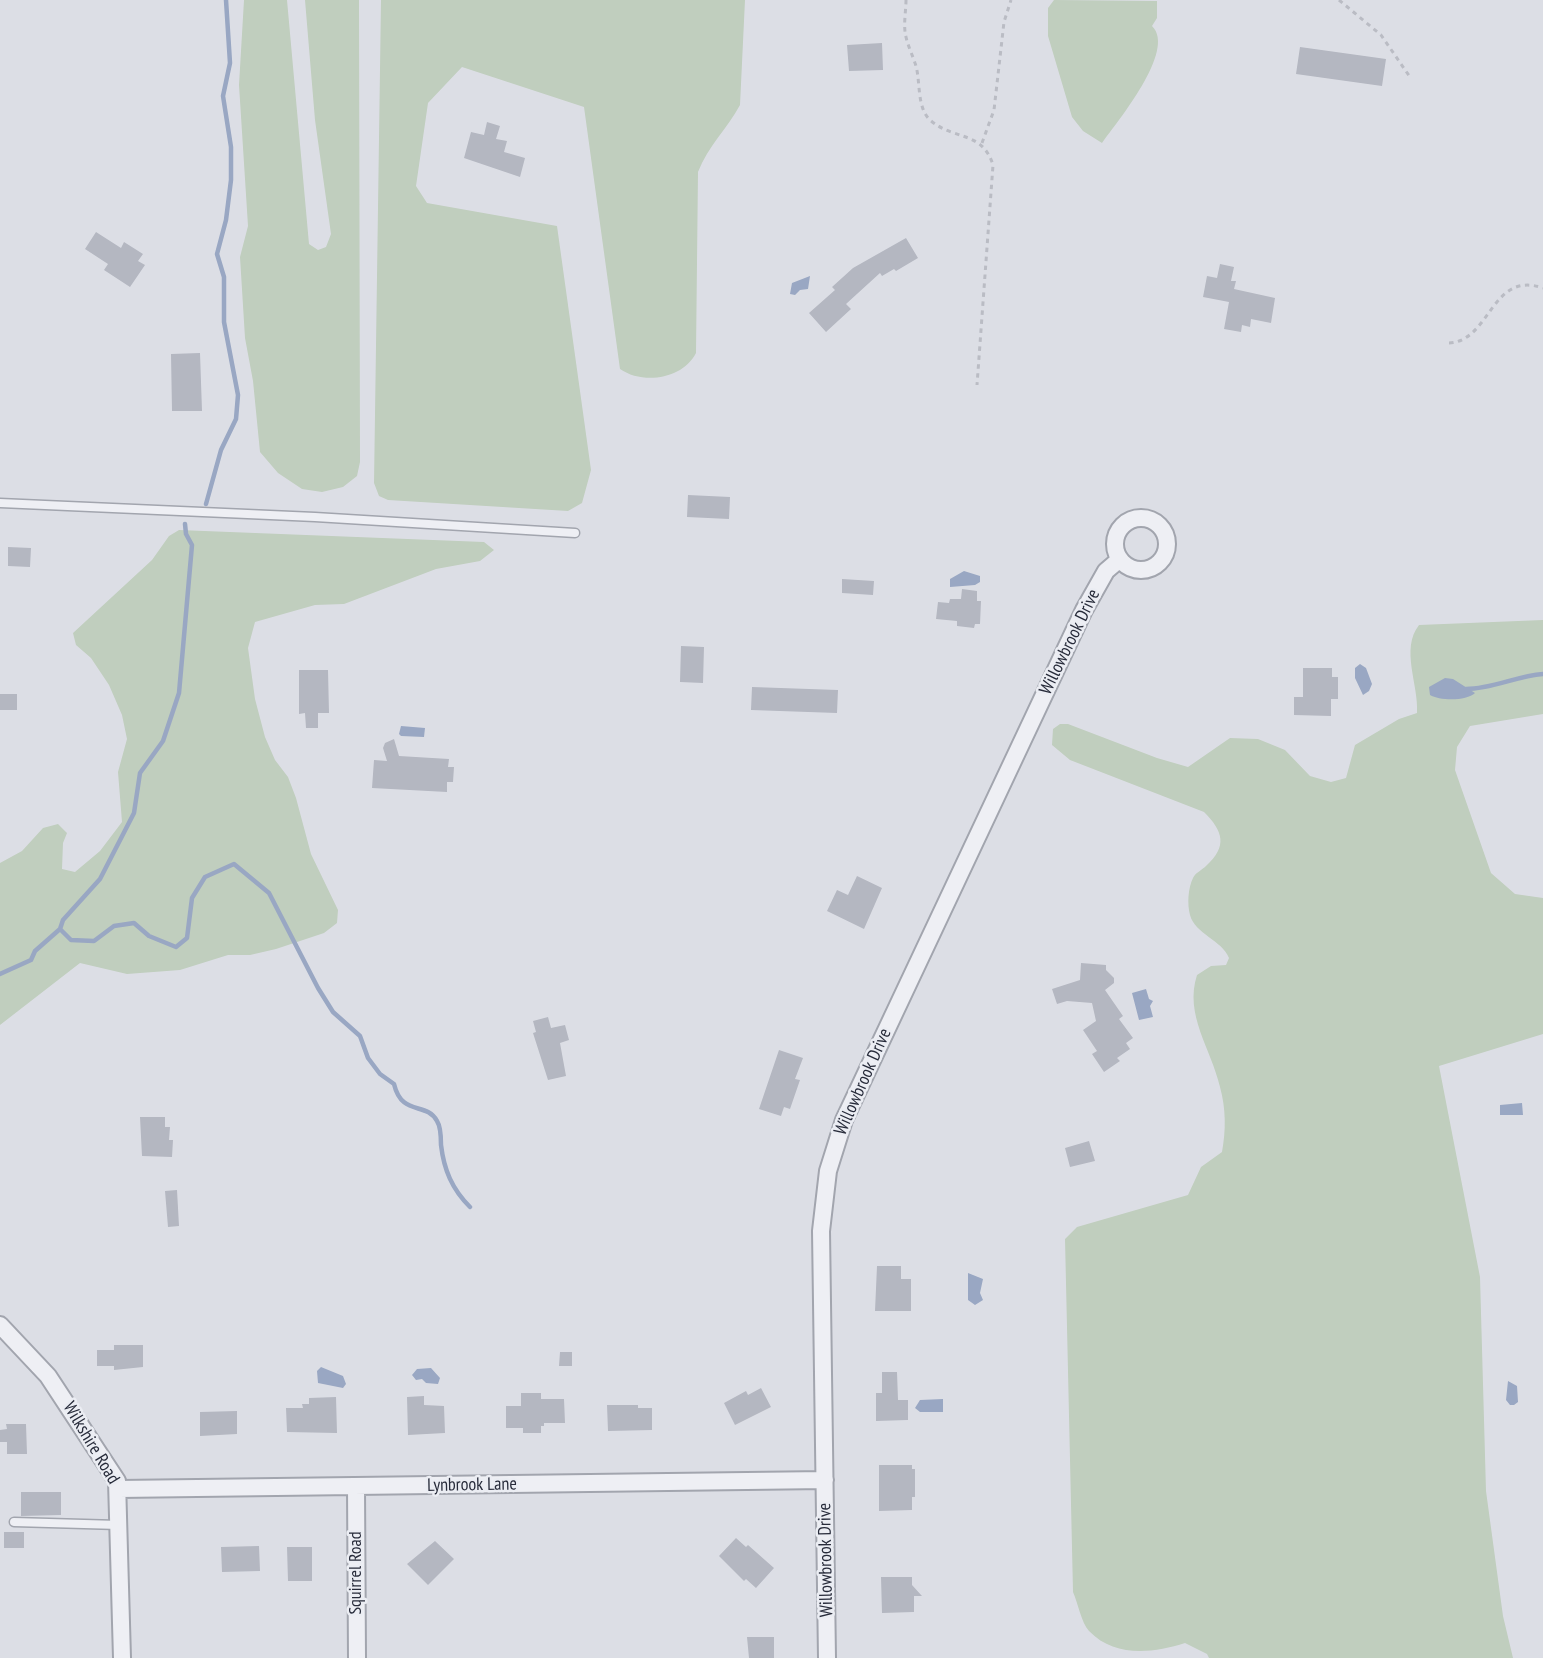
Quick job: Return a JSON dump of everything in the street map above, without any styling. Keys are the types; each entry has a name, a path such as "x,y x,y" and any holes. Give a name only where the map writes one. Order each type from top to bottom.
{"street":[{"name":"Willowbrook Drive","path":"827,1658 822,1231 825,1188 835,1145 937,920 1084,610 1106,571 1120,559"},
{"name":"Wilkshire Road","path":"0,1325 48,1376 117,1480 122,1658"},
{"name":"Lynbrook Lane","path":"119,1489 825,1479"},
{"name":"Squirrel Road","path":"356,1487 357,1658"}],"lane":[{"path":"0,503 315,517 575,533"},
{"path":"14,1522 120,1524"}],"path":[{"path":"906,0 905,35 916,64 922,101 928,118 944,130 982,143 989,153 994,178 976,385"},
{"path":"982,143 994,110 1004,22 1011,0"},
{"path":"1339,0 1381,35 1410,77"},
{"path":"1449,343 1472,334 1503,294 1516,286 1543,288"}],"green space":[{"path":"244,0 287,0 309,244 318,250 326,247 331,234 315,120 305,0 359,0 360,462 357,476 343,487 322,492 302,489 278,473 260,452 253,381 245,338 240,257 248,226 239,85"},
{"path":"381,0 745,0 740,105 707,154 698,172 696,353 682,369 672,374 662,377 640,377 620,369 584,107 462,67 428,103 416,186 427,203 557,226 591,470 582,503 568,511 388,500 379,496 374,483"},
{"path":"1054,0 1157,1 1157,18 1152,26 1158,37 1157,51 1151,68 1131,103 1102,143 1083,131 1072,117 1048,36 1048,8"},
{"path":"179,530 484,542 494,550 480,561 436,569 344,604 315,605 255,622 248,648 255,699 265,737 275,760 288,777 311,854 338,910 337,923 324,933 276,949 250,955 228,955 180,970 127,974 80,963 0,1025 0,863 22,851 43,828 58,824 67,833 63,843 62,869 75,872 100,851 122,822 118,772 127,739 122,715 109,685 91,658 76,645 73,633 152,560 169,536"},
{"path":"1543,620 1543,714 1470,726 1457,747 1455,770 1491,873 1515,894 1543,898 1543,1034 1439,1066 1480,1277 1486,1491 1503,1616 1513,1658 1209,1658 1207,1654 1185,1643 1147,1651 1110,1646 1099,1640 1086,1627 1073,1592 1065,1239 1077,1227 1188,1195 1201,1167 1222,1152 1225,1128 1223,1103 1216,1073 1196,1018 1194,990 1197,975 1211,966 1226,965 1229,958 1221,946 1197,927 1189,911 1191,882 1195,875 1213,859 1220,845 1219,832 1210,819 1204,812 1070,760 1052,745 1053,729 1060,724 1068,724 1157,758 1188,767 1230,738 1258,739 1285,750 1310,776 1331,782 1346,778 1355,745 1399,719 1417,713 1411,645 1419,625"}],"water":[{"path":"810,276 808,289 800,290 795,295 790,294 792,283"},
{"path":"964,571 980,576 980,582 975,585 950,587 950,579"},
{"path":"1360,664 1366,668 1372,684 1369,691 1363,695 1355,678 1355,668"},
{"path":"1445,678 1453,679 1475,693 1466,698 1453,699 1430,695 1429,687"},
{"path":"401,726 425,728 424,737 401,736 399,734"},
{"path":"1146,989 1149,999 1153,1001 1150,1006 1153,1017 1139,1020 1132,993"},
{"path":"1522,1103 1523,1115 1500,1115 1500,1105"},
{"path":"968,1273 983,1279 980,1293 983,1300 975,1305 968,1300"},
{"path":"321,1367 343,1376 346,1384 343,1388 318,1383 317,1371"},
{"path":"431,1368 440,1378 438,1384 426,1383 422,1379 416,1380 412,1375 417,1369"},
{"path":"1508,1381 1517,1386 1518,1402 1514,1405 1510,1405 1506,1400"},
{"path":"943,1399 943,1412 920,1412 915,1408 920,1400"}],"building":[{"path":"882,43 883,70 849,71 847,45"},
{"path":"1300,47 1386,59 1382,86 1296,74"},
{"path":"487,122 500,126 496,139 507,141 504,152 525,158 520,177 464,158 471,132 484,135"},
{"path":"96,232 121,248 124,242 143,254 138,261 145,265 130,287 104,270 108,264 85,249"},
{"path":"906,238 918,258 896,271 894,269 882,276 880,273 846,304 851,309 826,332 809,313 835,290 832,287 853,268"},
{"path":"1220,264 1234,267 1231,281 1236,281 1234,289 1275,298 1271,323 1251,319 1250,327 1242,325 1241,332 1224,329 1229,302 1203,297 1207,276 1217,278"},
{"path":"200,353 202,411 172,411 171,354"},
{"path":"688,495 730,497 729,519 687,517"},
{"path":"8,547 31,548 30,567 8,566"},
{"path":"842,579 874,581 873,595 842,593"},
{"path":"962,589 977,591 977,601 981,601 980,624 975,624 974,628 957,626 957,621 936,619 938,602 949,603 950,599 961,599"},
{"path":"681,646 704,647 703,683 680,682"},
{"path":"1303,668 1332,668 1332,677 1338,677 1338,699 1331,699 1331,716 1294,715 1294,697 1303,697"},
{"path":"299,670 328,670 329,713 318,713 318,728 306,728 305,713 299,714"},
{"path":"752,687 838,690 837,713 751,710"},
{"path":"0,694 17,694 17,710 0,710"},
{"path":"394,739 399,756 449,759 448,767 454,767 453,782 447,782 447,792 372,788 374,760 387,761 383,748 385,743"},
{"path":"857,876 882,888 864,929 827,911 837,890 848,895"},
{"path":"1081,963 1106,965 1106,970 1114,978 1114,983 1105,990 1123,1016 1119,1019 1133,1038 1126,1043 1130,1049 1117,1058 1120,1061 1104,1072 1092,1054 1097,1051 1083,1030 1096,1021 1092,1003 1067,1001 1057,1004 1052,989 1080,980"},
{"path":"548,1017 551,1028 565,1025 569,1040 560,1043 566,1076 548,1080 533,1033 536,1032 533,1021"},
{"path":"779,1050 803,1058 795,1079 800,1080 790,1109 784,1107 781,1116 759,1109"},
{"path":"140,1117 165,1117 165,1127 170,1127 169,1140 173,1140 172,1157 142,1156"},
{"path":"1089,1141 1095,1161 1070,1167 1065,1148"},
{"path":"177,1190 179,1226 168,1227 165,1191"},
{"path":"877,1266 901,1266 901,1279 911,1279 911,1311 875,1311"},
{"path":"114,1345 143,1345 143,1367 114,1370 114,1366 97,1366 97,1350 114,1350"},
{"path":"560,1352 572,1352 572,1366 559,1366"},
{"path":"882,1372 897,1372 898,1400 908,1400 908,1420 876,1421 876,1393 882,1393"},
{"path":"761,1388 771,1407 735,1425 724,1403 746,1391 748,1395"},
{"path":"521,1393 541,1393 541,1399 564,1399 565,1423 544,1423 544,1426 541,1426 541,1433 523,1433 523,1428 506,1428 506,1406 521,1406"},
{"path":"424,1396 424,1405 444,1406 445,1433 408,1435 407,1397"},
{"path":"336,1397 337,1433 287,1432 286,1408 303,1408 302,1404 309,1404 309,1398"},
{"path":"607,1405 638,1405 638,1408 652,1408 652,1430 608,1431"},
{"path":"237,1411 237,1434 200,1436 200,1412"},
{"path":"6,1424 26,1424 27,1454 7,1454 7,1442 0,1442 0,1430 7,1429"},
{"path":"879,1465 912,1465 912,1469 915,1469 915,1497 912,1497 912,1510 879,1511"},
{"path":"21,1492 61,1492 61,1515 21,1516"},
{"path":"4,1532 24,1532 24,1548 4,1548"},
{"path":"736,1538 746,1547 748,1545 774,1568 756,1588 746,1579 744,1581 719,1556"},
{"path":"435,1541 454,1559 428,1585 407,1564"},
{"path":"259,1546 260,1571 222,1572 221,1547"},
{"path":"287,1547 312,1547 312,1581 288,1581"},
{"path":"881,1577 912,1577 912,1585 922,1596 914,1596 914,1612 882,1613"},
{"path":"747,1637 774,1637 774,1658 749,1658"}],"waterway":[{"path":"206,504 221,450 236,419 238,395 224,322 224,277 217,254 226,220 231,180 231,147 223,96 230,63 226,0"},
{"path":"0,974 31,960 35,951 60,929 63,920 100,879 134,813 140,773 163,741 179,693 192,545 186,534 185,524"},
{"path":"1466,689 1486,687 1543,674"},
{"path":"60,929 71,940 94,941 114,926 134,923 149,936 176,947 187,938 192,898 205,877 234,864 269,893 318,988 333,1012 360,1036 368,1058 380,1074 394,1084 403,1101 427,1111 437,1121 447,1171 458,1193 470,1207"}]}
